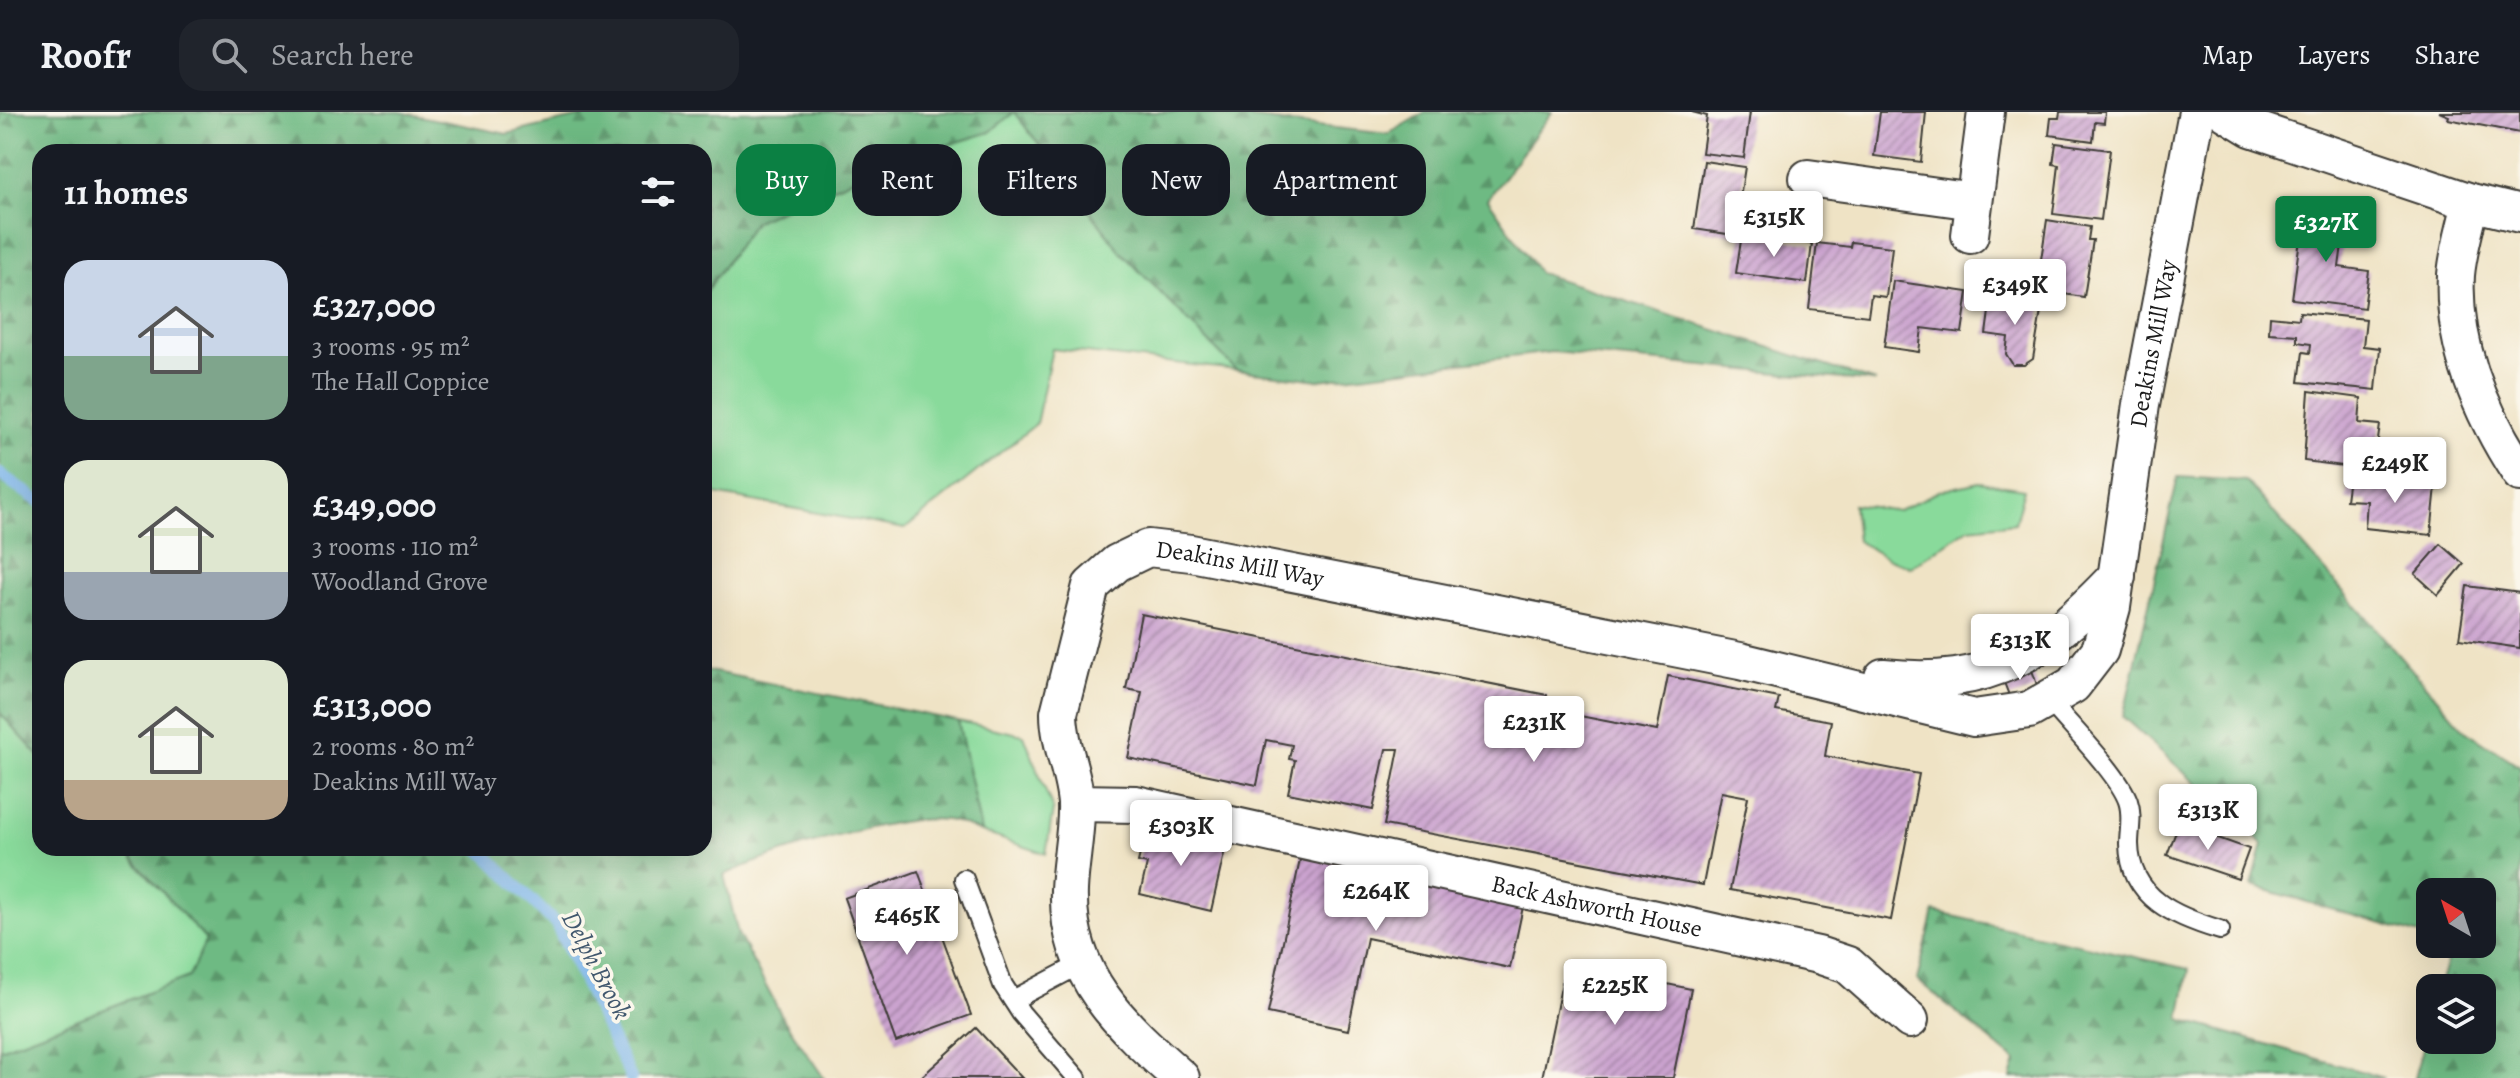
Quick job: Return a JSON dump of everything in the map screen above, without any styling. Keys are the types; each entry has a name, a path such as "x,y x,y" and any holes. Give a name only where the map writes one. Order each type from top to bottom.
{"street":[{"path":"1830,174 1972,218 1986,112"},
{"name":"Deakins Mill Way","path":"1181,1078 1105,1003 1081,964 1070,930 1076,803 1059,733 1059,713 1091,586 1117,563 1148,548 1191,553 1740,661 1974,718 2029,710 2073,685 2100,650 2119,575 2141,405 2197,112"},
{"path":"2225,112 2251,128 2471,202 2520,214"},
{"path":"2471,202 2456,274 2459,331 2475,386 2497,438 2520,473"},
{"name":"Deakins Mill Way","path":"1740,661 1928,682 1977,675 2025,655 2071,625 2119,575"},
{"name":"Back Ashworth House","path":"1076,803 1136,804 1818,955 1848,965 1910,1020"}],"lane":[{"path":"2048,699 2112,776 2128,801 2131,861 2137,880 2175,916 2220,930"},
{"path":"964,879 1003,985 1077,1078"},
{"path":"1013,1000 1081,964"}],"green space":[{"path":"0,112 400,112 507,134 601,112 1014,112 990,132 951,144 852,144 852,179 836,186 836,144 736,144 736,216 767,216 755,221 712,283 712,144 32,144 32,748 0,713"},
{"path":"1014,112 1038,144 978,144 978,216 1093,216 1121,252 1236,370 1052,349 1036,424 905,529 712,493 712,283 755,221 767,216 836,216 836,186 852,179 852,216 962,216 962,144 951,144 990,132"},
{"path":"1014,112 1194,112 1388,134 1425,112 1552,112 1488,199 1539,273 1876,382 1552,352 1319,380 1236,370 1121,252 1093,216 1106,216 1106,144 1038,144"},
{"path":"2178,477 2246,481 2465,730 2520,766 2520,1078 2415,1078 2421,1054 2496,1054 2496,974 2443,974 2448,958 2496,958 2496,878 2416,878 2416,934 2252,886 2263,844 2123,717"},
{"path":"1979,482 2024,489 2015,523 1969,528 1911,567 1857,541 1853,504 1898,511 1939,491"},
{"path":"712,672 958,721 981,832 946,820 897,823 834,837 724,875 738,934 784,1020 824,1078 0,1078 0,1049 189,977 206,940 130,856 712,856"},
{"path":"0,713 32,748 32,856 130,856 206,940 189,977 0,1049"},
{"path":"958,721 1024,735 1053,810 1046,854 981,832"},
{"path":"1934,912 2189,969 2180,1019 2384,1078 2011,1078 2016,1061 1917,980"}],"building":[{"path":"1692,112 1750,112 1744,158 1702,153 1707,116"},
{"path":"1880,112 1926,112 1921,162 1874,156"},
{"path":"2060,112 2105,112 2104,123 2095,122 2093,141 2049,135 2051,118 2059,118"},
{"path":"2439,112 2520,112 2520,133 2448,119 2449,116"},
{"path":"2056,143 2110,150 2101,220 2053,214 2059,165 2053,164"},
{"path":"1704,161 1745,167 1734,235 1694,229"},
{"path":"2304,209 2346,215 2339,267 2369,271 2364,308 2292,299"},
{"path":"2047,220 2090,227 2088,240 2093,240 2084,297 2044,291 2048,268 2040,266"},
{"path":"1742,234 1812,244 1807,283 1736,273"},
{"path":"1851,242 1892,247 1886,297 1871,295 1868,316 1809,309 1817,243 1850,247"},
{"path":"1893,281 1968,292 1962,333 1922,328 1919,352 1884,347"},
{"path":"1991,297 2042,305 2033,359 2024,365 2013,365 2006,354 2008,337 1986,334"},
{"path":"2300,312 2366,319 2363,346 2380,348 2376,390 2299,382 2303,352 2310,353 2311,344 2297,342 2297,335 2269,333 2270,316 2299,319"},
{"path":"2309,391 2361,398 2359,423 2380,425 2374,470 2304,461"},
{"path":"2349,477 2436,486 2431,535 2365,528 2367,501 2346,500"},
{"path":"2441,544 2464,564 2438,595 2415,574"},
{"path":"2467,586 2520,593 2520,648 2459,639"},
{"path":"1141,614 1547,695 1544,709 1657,731 1668,676 1779,698 1776,711 1831,721 1825,756 1919,774 1891,920 1730,890 1748,797 1721,792 1703,885 1384,825 1399,749 1386,749 1373,810 1288,793 1295,760 1289,759 1292,745 1266,740 1257,785 1128,758 1142,692 1126,689"},
{"path":"2031,667 2038,688 2010,698 2002,677"},
{"path":"2179,824 2249,849 2238,879 2167,855"},
{"path":"1147,826 1226,845 1211,911 1140,894 1147,864 1138,862"},
{"path":"1301,855 1524,902 1510,968 1367,938 1348,1030 1268,1013"},
{"path":"918,871 971,1015 896,1042 844,898"},
{"path":"1566,963 1691,989 1673,1078 1542,1078"},
{"path":"976,1028 1022,1078 920,1078"}],"waterway":[{"name":"Delph Brook","path":"0,474 32,496"},
{"name":"Delph Brook","path":"487,856 556,924 631,1078"}]}
